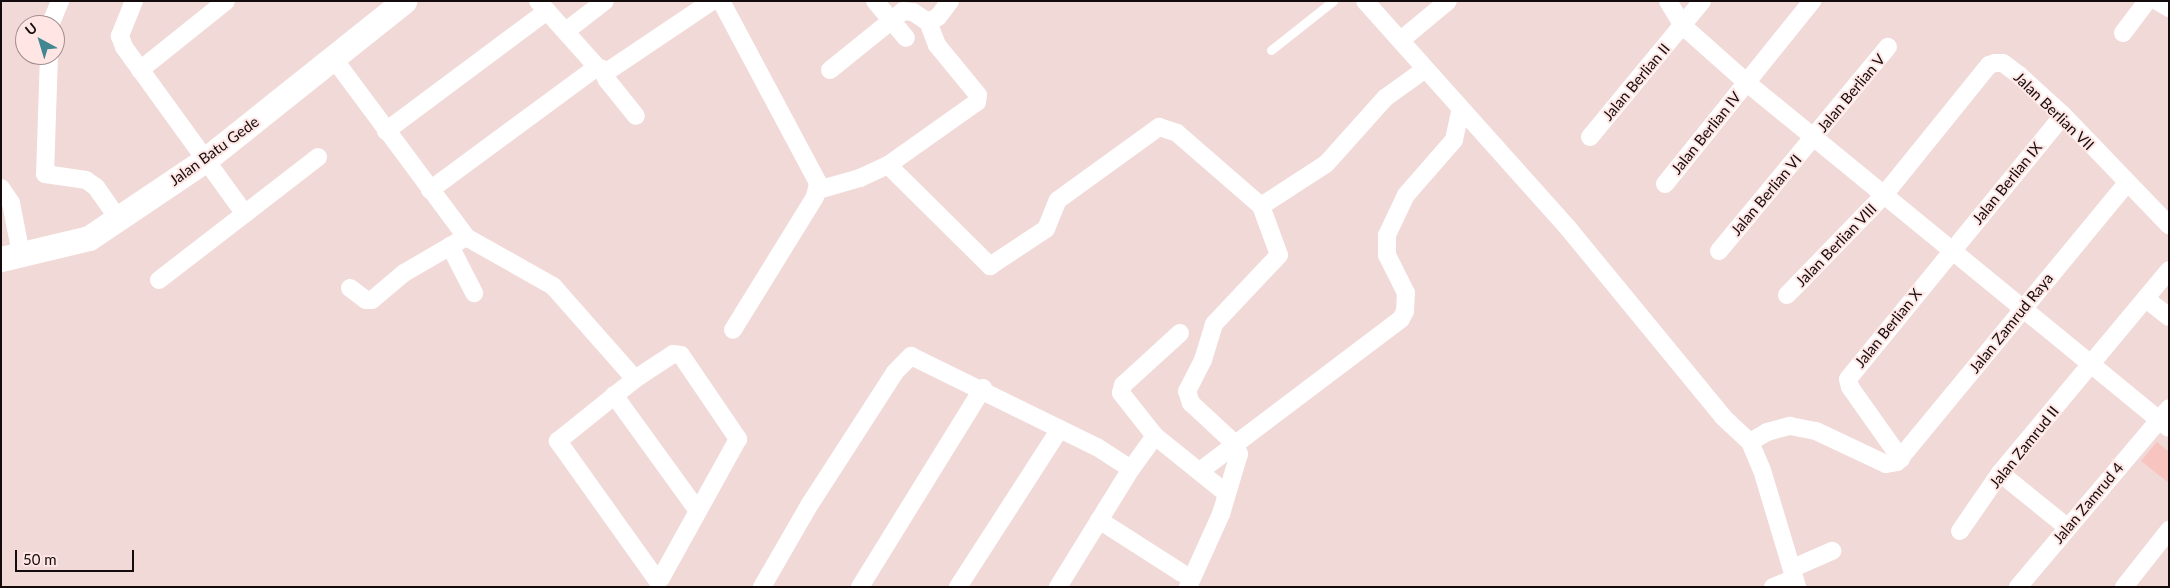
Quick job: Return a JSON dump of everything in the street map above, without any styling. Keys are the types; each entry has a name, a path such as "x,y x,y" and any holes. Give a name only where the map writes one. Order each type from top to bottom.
{"street":[{"path":"54,15 60,1"},
{"path":"134,1 120,36 140,70 245,214"},
{"path":"140,70 226,1"},
{"name":"Jalan Batu Gede","path":"11,256 75,243 118,218 205,160 334,59 404,1"},
{"path":"566,31 605,1"},
{"path":"430,190 600,68 620,66 712,1"},
{"path":"721,1 816,176 818,190 733,330"},
{"path":"875,1 906,38"},
{"path":"928,22 938,17 950,1"},
{"path":"1365,1 1401,40 1460,111 1568,228 1722,417 1750,442 1762,470 1795,578"},
{"path":"1401,40 1448,1"},
{"name":"Jalan Berlian II","path":"1590,137 1702,1"},
{"name":"Jalan Berlian IV","path":"1665,184 1812,1"},
{"path":"2123,33 2147,1"},
{"path":"2157,1 2169,8"},
{"path":"1668,2 1683,26 1746,82 2091,365 2165,419"},
{"path":"386,131 542,6 600,68 607,80 636,116"},
{"path":"818,190 860,178 888,165 979,99 936,45 928,22 910,10 903,11 830,70"},
{"name":"Jalan Berlian V","path":"1813,138 1888,48"},
{"path":"334,59 430,190 458,242 474,293"},
{"name":"Jalan Berlian VII","path":"1884,195 1989,64 2003,63 2063,115 2126,184 2169,225"},
{"path":"49,65 44,174 86,180 96,187 118,218"},
{"path":"1261,206 1326,164 1385,98 1424,70"},
{"path":"1200,471 1234,443 1401,319 1405,310 1406,293 1387,255 1387,235 1406,195 1454,140 1460,111"},
{"name":"Jalan Berlian IX","path":"1952,250 2063,115"},
{"path":"888,165 990,266 1046,229 1058,200 1158,127 1177,133 1261,206 1280,255 1214,324 1203,360 1187,391 1191,403 1234,443 1238,460 1228,496 1185,580 1098,520"},
{"name":"Jalan Berlian VI","path":"1719,251 1813,138"},
{"path":"159,280 318,157"},
{"name":"Jalan Zamrud Raya","path":"1899,461 2021,308 2126,184"},
{"path":"1,188 11,203 11,256"},
{"name":"Jalan Berlian VIII","path":"1787,295 1884,195"},
{"path":"350,288 369,301 404,273 458,242"},
{"path":"458,242 553,286 635,379"},
{"name":"Jalan Berlian X","path":"1899,461 1850,387 1848,379 1952,250"},
{"name":"Jalan Zamrud II","path":"1960,531 2000,473 2169,270"},
{"path":"2146,299 2169,317"},
{"path":"1180,333 1121,389 1123,398 1156,436 1221,489"},
{"path":"673,354 681,355 737,436 661,578 653,583 558,443 561,436 614,395 673,354"},
{"path":"762,587 810,504 902,363 911,356 918,356 983,388 1131,469"},
{"path":"860,587 983,388"},
{"path":"614,395 698,511"},
{"name":"Jalan Zamrud 4","path":"2018,587 2067,527 2165,419"},
{"path":"1750,442 1768,432 1790,426 1816,431 1886,464 1899,461"},
{"path":"958,587 1060,429"},
{"path":"1058,587 1131,469 1156,436"},
{"path":"2000,473 2067,527"},
{"path":"2124,587 2169,530"},
{"path":"1774,587 1795,578 1832,551"}],"lane":[{"path":"1271,50 1333,1"}],"shaded area":[{"path":"2157,442 2169,452 2169,483 2141,461"}]}
